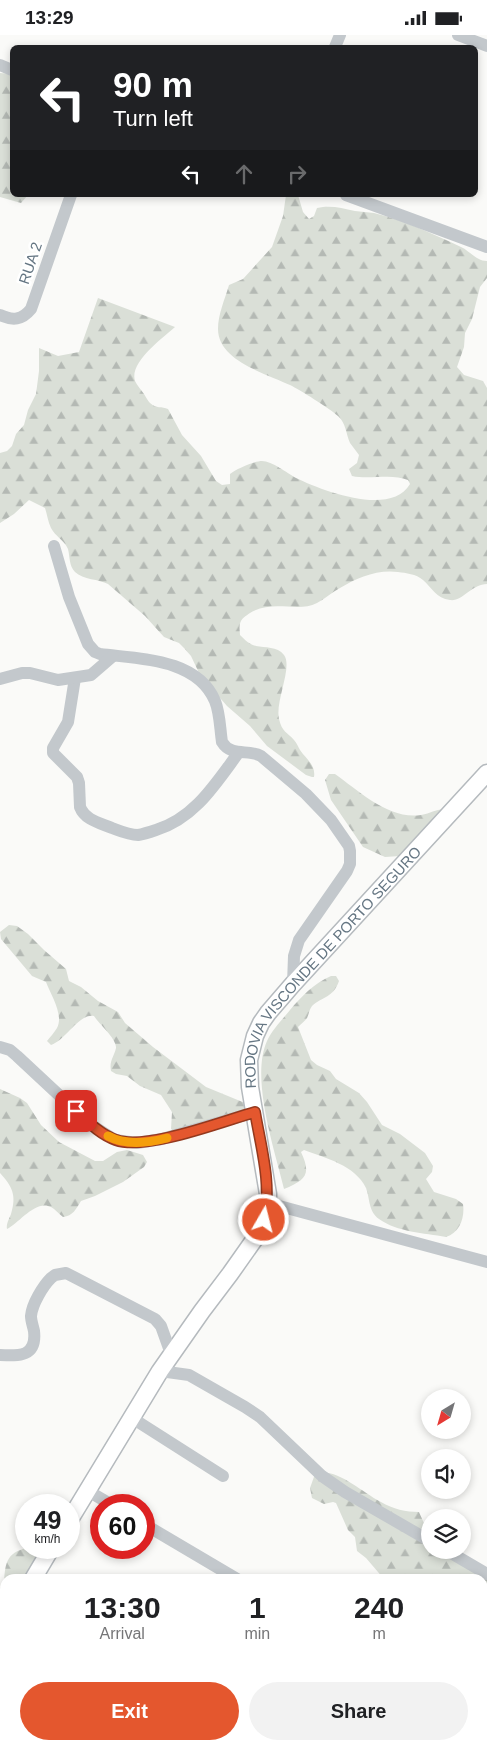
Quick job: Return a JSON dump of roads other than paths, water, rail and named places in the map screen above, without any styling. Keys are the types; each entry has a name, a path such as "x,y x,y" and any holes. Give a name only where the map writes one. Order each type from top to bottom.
{"main road":[{"name":"RODOVIA VISCONDE DE PORTO SEGURO","path":"80,1504 171,1354 256,1239 264,1220 268,1203 267,1184 248,1073 251,1048 261,1023 293,984 487,773"},
{"path":"35,1574 44,1559"}],"street":[{"path":"458,35 487,46"},
{"name":"RUA 2","path":"0,315 15,320 24,316 31,309 70,197"},
{"path":"351,197 487,247"},
{"path":"54,547 69,597 88,644 100,654 147,659 180,667 197,677 212,694 215,701 222,742 228,749 261,756 306,794 331,820 349,846 350,864 347,871 299,940 294,956 293,984"},
{"path":"0,679 22,673 30,673 58,680 91,675 113,656"},
{"path":"75,678 68,723 53,748 53,753 77,777 80,807 85,815 93,821 137,835 167,827 184,817 200,803 239,752"},
{"path":"0,1047 10,1050 90,1124 115,1140 137,1143 162,1139 255,1112"},
{"path":"268,1203 487,1262"},
{"path":"0,1355 24,1355 31,1348 34,1334 31,1314 33,1307 51,1278 55,1275 66,1273 155,1319 161,1327 171,1354"},
{"path":"160,1371 189,1375 245,1407 260,1417 284,1438 322,1476 345,1492 421,1536"},
{"path":"132,1418 223,1476"},
{"path":"88,1491 93,1494"},
{"path":"155,1531 229,1574"},
{"path":"461,1559 487,1574"}]}
